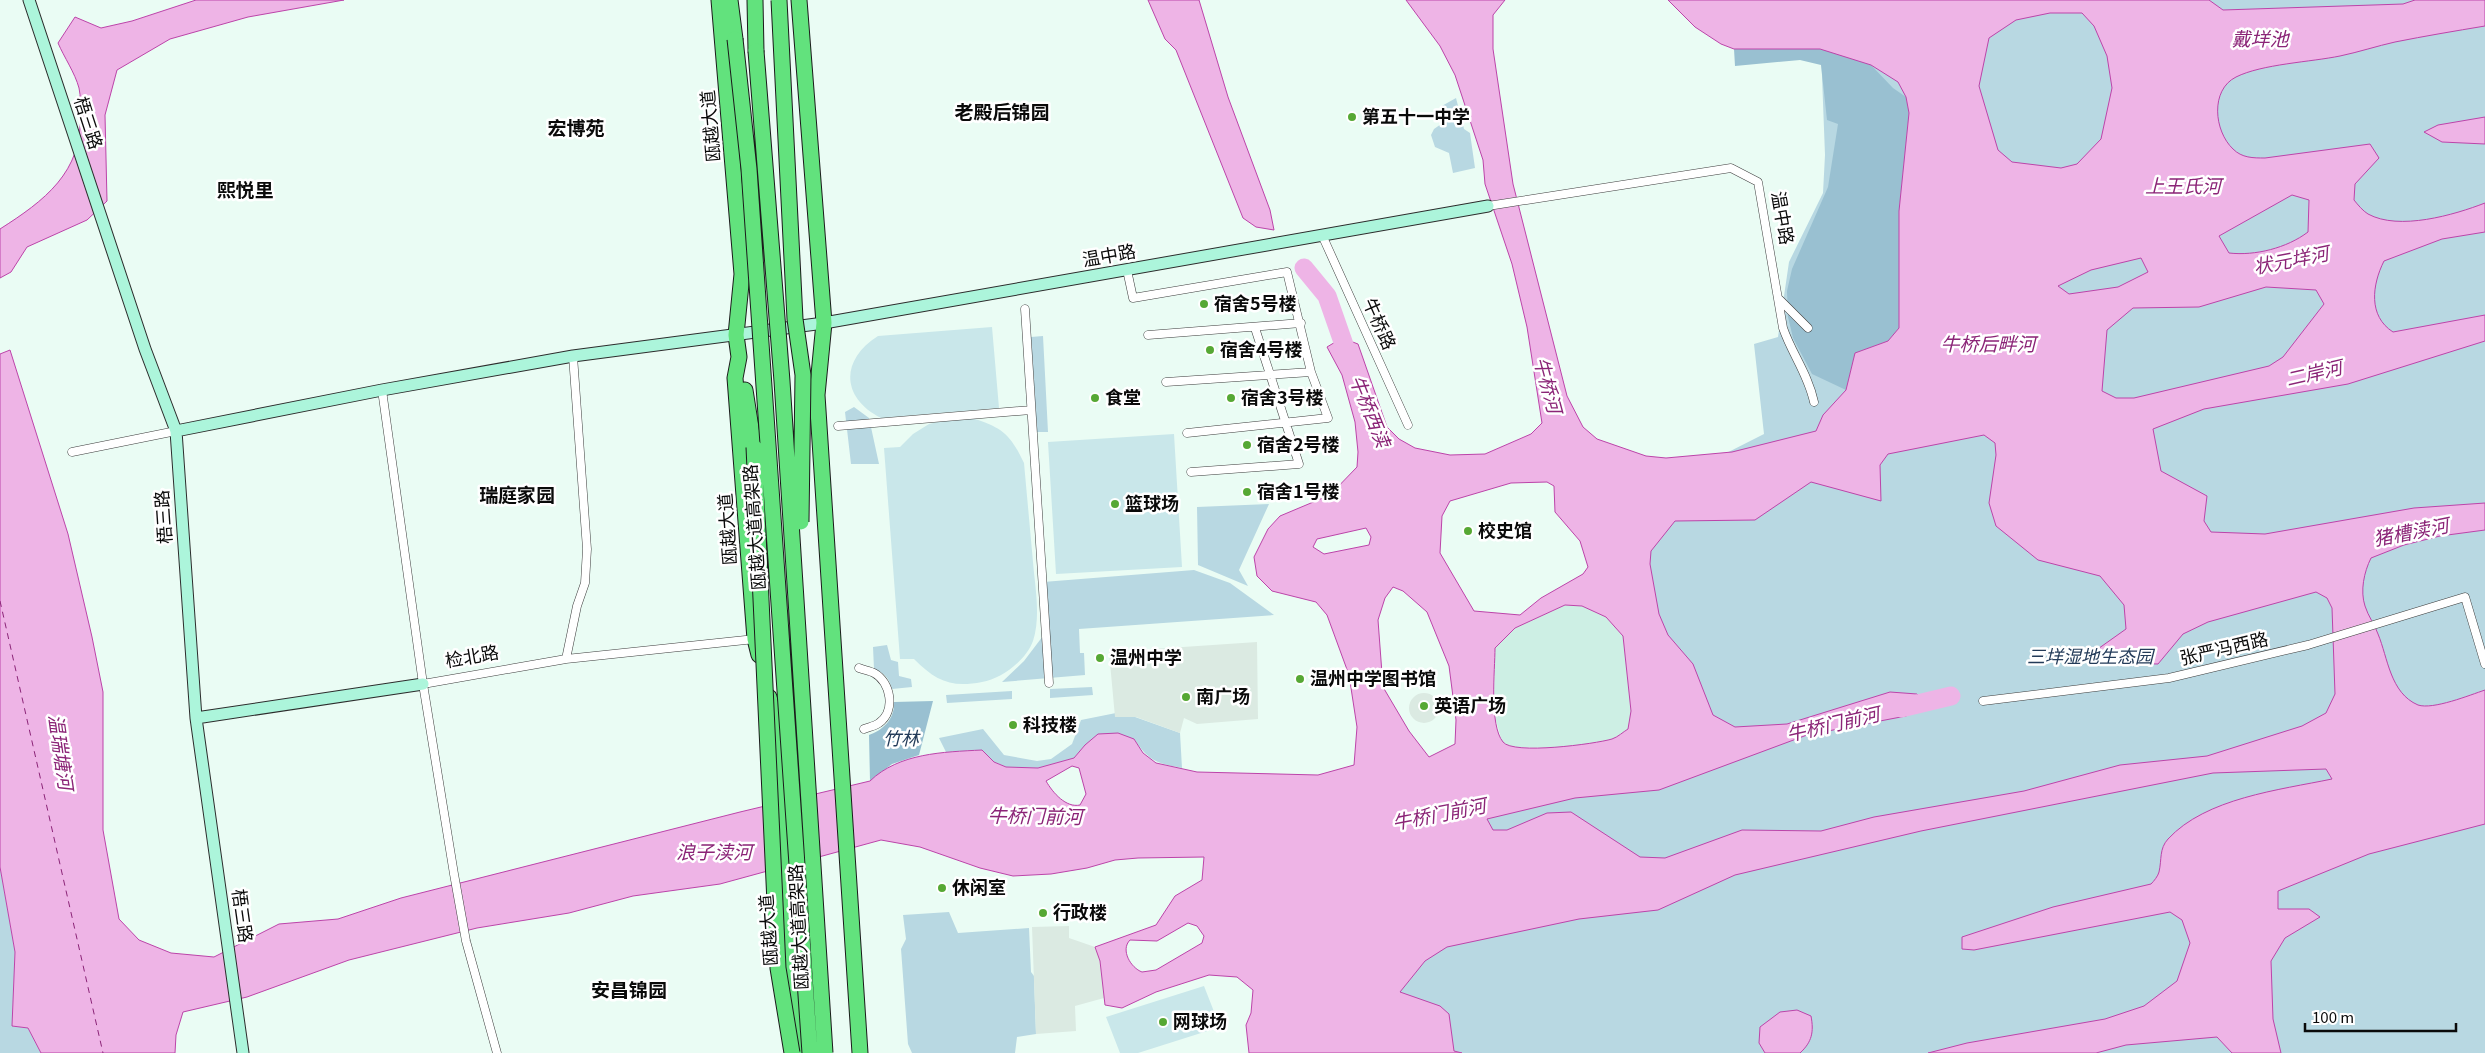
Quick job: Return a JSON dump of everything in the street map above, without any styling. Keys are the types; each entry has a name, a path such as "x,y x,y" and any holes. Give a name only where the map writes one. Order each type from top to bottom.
{"highway":[{"name":"瓯越大道","path":"719,0 742,274 736,335 739,357 735,378 756,639 777,727 785,880 799,1053"},
{"name":"瓯越大道高架路","path":"730,0 749,170 810,1053"},
{"name":"瓯越大道高架路","path":"755,0 756,51 782,381 825,1053"},
{"path":"779,0 795,319 803,375 797,600"},
{"path":"799,0 824,323 817,395 860,1053"},
{"path":"739,357 754,447 778,968 792,1053"}],"street":[{"name":"梧三路","path":"29,0 176,431 196,718 243,1053"},
{"name":"温中路","path":"176,431 382,390 573,356 824,323 1322,236 1525,198 1731,168 1758,182 1787,341 1810,381 1814,402"},
{"name":"牛桥路","path":"1322,236 1408,425"},
{"path":"1127,270 1133,298 1287,272 1312,372 1328,418 1187,433"},
{"path":"1778,298 1808,328"},
{"path":"1025,309 1050,683"},
{"path":"1148,335 1300,323"},
{"path":"1191,472 1299,464 1255,328"},
{"path":"566,659 577,606 585,583 587,549 573,356"},
{"path":"1166,382 1312,372"},
{"path":"382,390 423,684 454,874 466,941 497,1053"},
{"path":"838,426 1031,410"},
{"path":"72,452 176,431"},
{"name":"张严冯西路","path":"1983,700 2169,678 2308,645 2465,597 2485,664"},
{"name":"检北路","path":"196,718 423,684 566,659 756,639"},
{"path":"859,668 874,673 887,685 889,697 889,710 880,723 864,729"}],"green space":[{"name":"三垟湿地生态园","path":"1731,0 2485,0 2485,1053 1335,1053 1304,828 1659,737 1602,516 1764,434 1754,344 1778,337 1789,262 1823,193 1825,155 1820,24"},
{"path":"1734,49 1820,49 1840,54 1871,65 1893,88 1906,97 1909,113 1899,211 1899,328 1888,341 1855,353 1846,390 1812,374 1793,338 1788,317 1787,291 1792,269 1828,187 1838,124 1827,120 1821,65 1800,60 1735,66"},
{"path":"1456,98 1464,129 1470,133 1475,168 1453,173 1449,153 1435,147 1431,135 1434,129 1444,122 1440,107"},
{"path":"1043,336 1048,432 1037,432 1031,337"},
{"path":"854,407 869,418 879,464 851,464 845,412"},
{"path":"1269,504 1239,570 1248,586 1198,565 1197,507"},
{"path":"1194,570 1230,583 1274,615 1079,629 1080,653 1084,653 1085,675 1002,682 1024,661 1046,632 1043,582"},
{"path":"1565,605 1582,606 1606,617 1623,636 1631,711 1628,729 1614,739 1593,743 1556,748 1510,747 1502,742 1494,713 1495,648 1515,628"},
{"path":"887,645 891,660 898,662 899,676 911,679 912,687 892,689 886,676 874,669 873,647"},
{"path":"1092,687 1093,695 1050,698 1050,689"},
{"path":"1012,691 1012,699 947,703 946,695"},
{"name":"竹林","path":"933,701 919,755 892,764 870,781 869,735 887,723 894,708 894,702"},
{"path":"1121,712 1180,733 1182,768 1159,762 1149,757 1134,739 1085,745 1074,758 1038,768 1006,767 994,762 982,750 946,752 939,738 983,729 1004,755 1037,761 1051,759 1072,744 1081,720"},
{"path":"0,867 15,952 12,1026 28,1028 41,1053 0,1053"},
{"path":"949,912 958,933 1029,928 1031,972 1034,976 1036,1034 1017,1037 1015,1053 912,1053 908,1044 901,949 906,939 903,915"}],"shaded area":[{"path":"992,327 999,408 881,418 868,410 858,400 852,390 850,378 857,356 878,336"},
{"path":"972,418 991,425 1004,433 1014,445 1024,463 1036,591 1037,622 1030,648 1012,668 990,680 961,684 937,678 914,659 900,659 884,448 900,447 913,434 929,424 950,419"},
{"name":"篮球场","path":"1174,434 1182,567 1056,574 1048,442"},
{"name":"南广场","path":"1257,642 1258,719 1197,724 1184,718 1180,733 1136,717 1115,717 1109,652"},
{"name":"英语广场","path":"1424,693 1435,697 1439,708 1435,719 1424,723 1413,719 1409,708 1413,697"},
{"path":"1069,926 1069,938 1095,947 1100,961 1104,998 1075,1006 1076,1031 1036,1034 1032,927"},
{"name":"网球场","path":"1204,986 1220,1027 1138,1053 1120,1053 1106,1017"}],"water":[{"path":"196,0 344,0 248,17 170,39 117,70 105,115 107,201 87,220 27,247 11,272 0,278 0,229 45,196 58,183 68,169 75,153 79,135 80,91 58,43 75,17 101,28 132,21"},
{"path":"1148,0 1199,0 1228,97 1270,210 1274,230 1256,227 1243,218 1176,50 1165,39"},
{"path":"1406,0 1505,0 1493,15 1493,49 1513,184 1567,396 1583,427 1597,439 1646,456 1666,458 1732,452 1816,431 1823,415 1846,390 1855,353 1888,341 1899,328 1899,211 1909,113 1906,97 1898,82 1871,65 1820,49 1734,49 1721,44 1695,27 1668,0 2209,0 2223,10 2403,4 2415,0 2485,0 2485,26 2395,42 2340,56 2273,66 2236,77 2222,91 2218,111 2222,132 2227,141 2236,152 2248,157 2265,158 2370,144 2379,158 2355,184 2354,200 2366,213 2381,219 2410,221 2426,219 2458,212 2485,203 2485,232 2442,239 2384,261 2377,280 2375,300 2379,318 2393,332 2485,315 2485,341 2348,384 2204,409 2153,429 2161,471 2207,496 2204,521 2211,532 2265,534 2414,508 2485,503 2485,530 2440,536 2404,545 2371,558 2366,569 2363,594 2366,610 2377,631 2391,674 2401,692 2409,699 2418,705 2425,706 2452,701 2485,690 2485,824 2369,854 2278,891 2278,909 2309,909 2320,917 2285,938 2271,961 2273,1019 2281,1053 2232,1053 2217,1037 2126,1045 2096,1053 1928,1053 1967,1043 2105,1019 2144,1006 2177,981 2190,943 2182,920 2170,912 1974,950 1962,949 1962,937 2053,907 2151,884 2158,874 2165,843 2184,825 2202,814 2244,798 2332,779 2326,769 2213,773 1921,831 1735,875 1658,910 1579,919 1447,947 1425,961 1400,992 1440,1006 1449,1014 1454,1051 1462,1053 1249,1053 1246,1025 1251,1013 1253,990 1237,977 1209,975 1156,992 1122,1008 1105,1005 1100,961 1095,947 1156,925 1175,896 1202,880 1204,857 1115,860 1087,868 1051,874 1013,876 980,868 920,847 881,840 720,884 633,896 569,913 477,928 349,960 247,997 183,1012 176,1035 175,1053 41,1053 28,1028 12,1026 15,952 0,867 0,354 10,350 68,534 92,637 103,692 103,830 119,919 139,940 171,953 214,957 279,924 338,919 401,898 870,781 894,765 908,759 937,753 982,750 994,762 1006,767 1038,768 1074,758 1098,734 1118,733 1134,739 1143,753 1156,763 1197,772 1318,775 1354,765 1357,727 1349,675 1327,615 1316,602 1272,591 1257,576 1254,557 1268,529 1280,516 1330,495 1357,467 1358,452 1355,422 1342,375 1327,347 1342,338 1358,344 1387,427 1399,439 1415,448 1450,455 1485,454 1531,434 1542,423 1527,327 1512,264 1485,184 1483,160 1455,75 1440,46","holes":["2050,13 2082,13 2094,26 2107,56 2112,88 2101,139 2077,164 2061,168 2012,162 1998,150 1979,86 1989,38 2016,20","2292,195 2309,200 2308,232 2300,238 2270,250 2239,254 2229,253 2219,236","2141,258 2148,272 2118,287 2069,294 2058,286 2091,270","2266,287 2316,290 2324,304 2283,357 2269,366 2134,398 2116,398 2102,391 2107,330 2133,308 2199,307","1984,435 1995,443 1996,455 1989,503 1996,526 2038,560 2100,576 2124,605 2126,629 2095,651 2092,663 2158,664 2183,634 2208,622 2316,592 2327,598 2332,608 2335,694 2326,713 2302,726 2207,756 2120,765 2024,791 1874,817 1821,831 1742,830 1665,858 1640,857 1571,812 1547,813 1507,830 1493,830 1487,819 1575,798 1659,790 1807,735 1906,716 1927,704 1917,694 1890,692 1787,724 1735,727 1713,715 1693,664 1668,635 1659,614 1650,564 1651,551 1675,521 1755,520 1811,482 1881,501 1880,465 1888,454","1547,482 1554,486 1555,512 1580,541 1588,567 1583,574 1541,598 1520,615 1474,611 1440,553 1442,516 1450,501 1511,483","1366,528 1371,537 1369,545 1324,554 1313,547 1317,539","1393,587 1403,591 1427,612 1449,666 1456,720 1455,744 1429,757 1409,731 1383,687 1378,620 1385,598","1565,605 1582,606 1606,617 1623,636 1631,711 1628,729 1612,739 1555,747 1522,748 1510,746 1503,742 1499,734 1494,711 1495,648 1515,628","1072,766 1079,768 1086,794 1080,805 1065,802 1052,790 1046,781","1188,923 1197,926 1204,936 1202,943 1156,970 1142,972 1134,967 1128,958 1126,949 1130,940 1157,941"]},
{"path":"2485,117 2485,144 2442,142 2424,132 2438,125"},
{"path":"1797,1010 1811,1016 1812,1032 1810,1041 1800,1053 1765,1053 1759,1043 1760,1027 1780,1012"}],"waterway":[{"name":"牛桥西渎","path":"1304,268 1327,296 1350,362"},
{"name":"牛桥门前河","path":"1901,708 1951,696"}],"ferry route":[{"path":"0,601 103,1053"}],"place":[{"name":"第五十一中学","path":"1352,117"},
{"name":"宿舍5号楼","path":"1204,304"},
{"name":"宿舍4号楼","path":"1210,350"},
{"name":"食堂","path":"1095,398"},
{"name":"宿舍3号楼","path":"1231,398"},
{"name":"宿舍2号楼","path":"1247,445"},
{"name":"宿舍1号楼","path":"1247,492"},
{"name":"篮球场","path":"1115,504"},
{"name":"校史馆","path":"1468,531"},
{"name":"温州中学","path":"1100,658"},
{"name":"温州中学图书馆","path":"1300,679"},
{"name":"南广场","path":"1186,697"},
{"name":"英语广场","path":"1424,706"},
{"name":"科技楼","path":"1013,725"},
{"name":"休闲室","path":"942,888"},
{"name":"行政楼","path":"1043,913"},
{"name":"网球场","path":"1163,1022"}],"district":[{"name":"老殿后锦园","path":"1002,112"},
{"name":"宏博苑","path":"576,128"},
{"name":"熙悦里","path":"245,190"},
{"name":"瑞庭家园","path":"517,495"},
{"name":"安昌锦园","path":"629,990"}],"water label":[{"name":"戴垟池","path":"2260,39"},
{"name":"上王氏河","path":"2183,186"},
{"name":"状元垟河","path":"2291,260"},
{"name":"牛桥后畔河","path":"1988,344"},
{"name":"二岸河","path":"2314,373"},
{"name":"牛桥河","path":"1548,385"},
{"name":"猪槽渎河","path":"2411,532"},
{"name":"温瑞塘河","path":"61,752"},
{"name":"浪子渎河","path":"714,852"}]}
